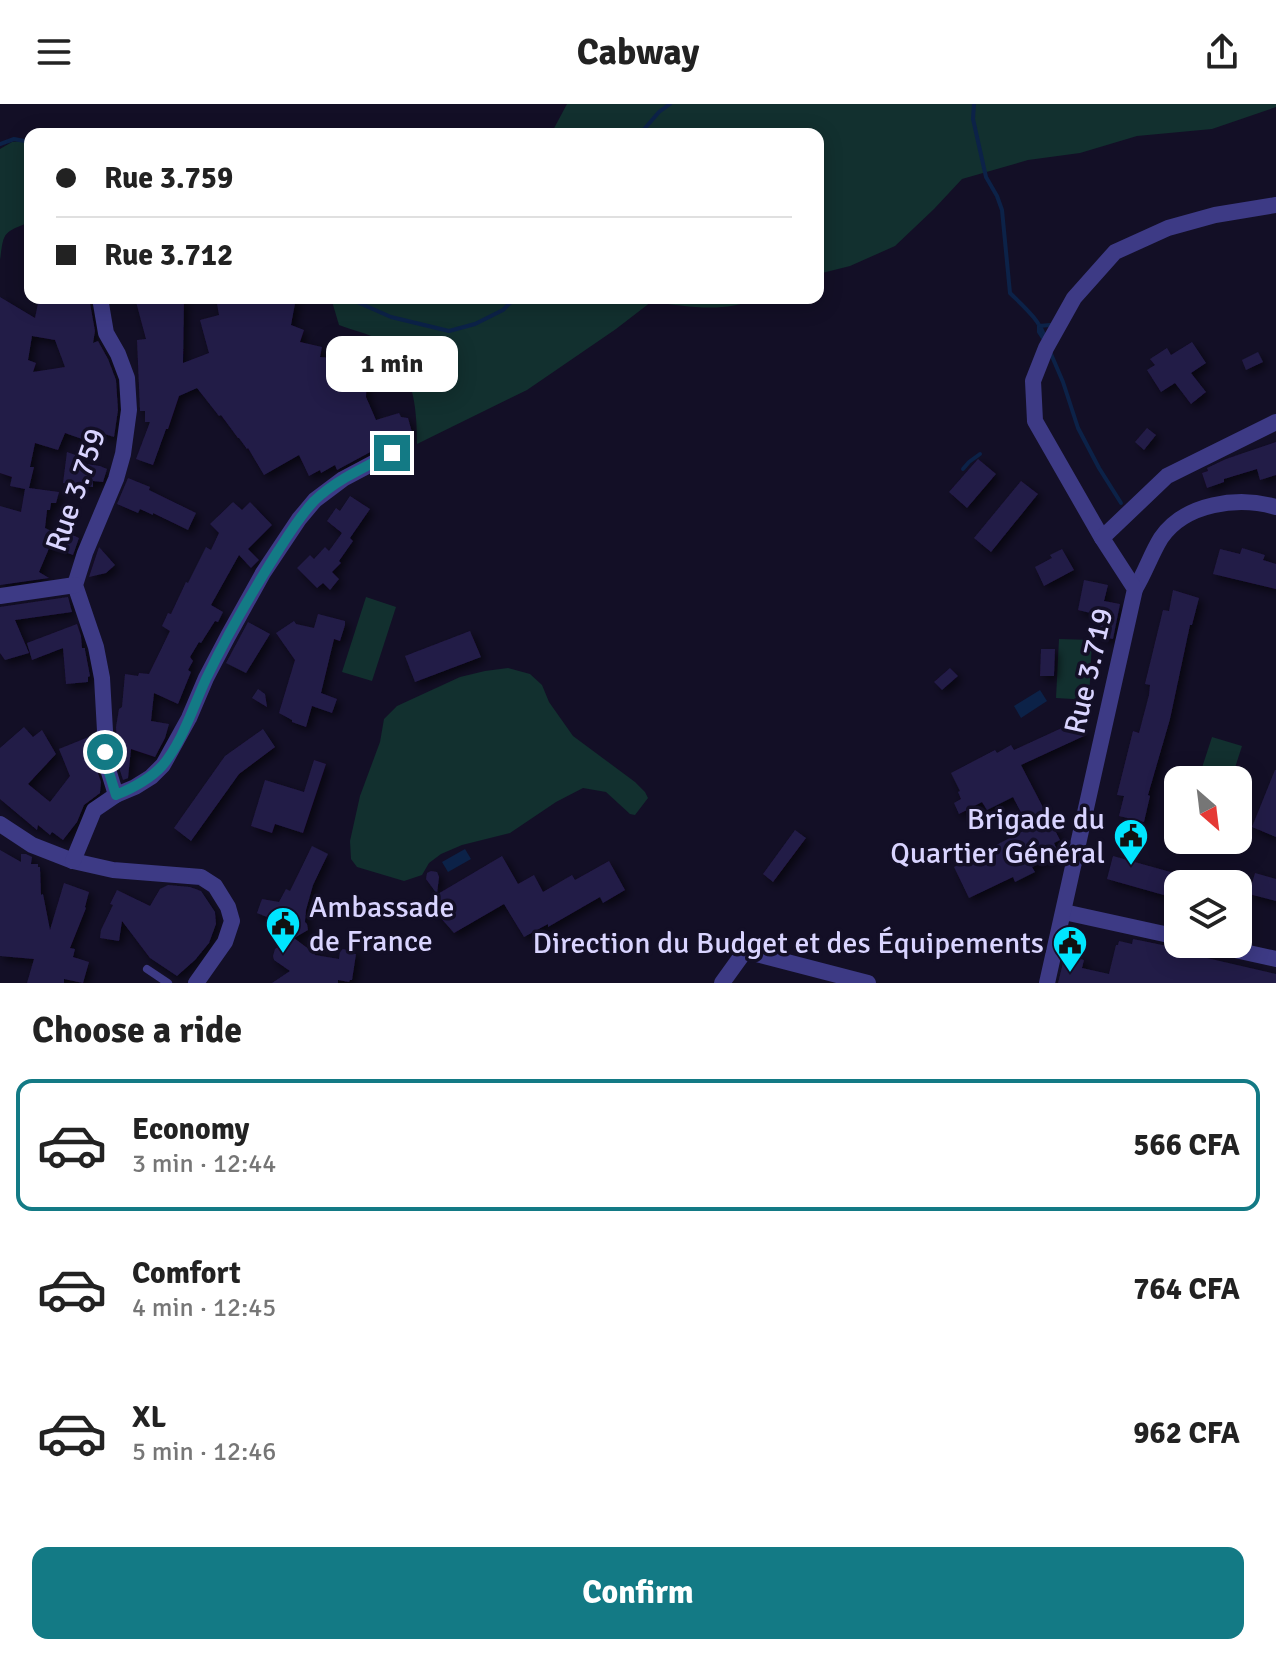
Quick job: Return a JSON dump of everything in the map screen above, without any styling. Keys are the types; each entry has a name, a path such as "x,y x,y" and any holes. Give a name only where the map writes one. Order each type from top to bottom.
{"street":[{"name":"Rue 3.719","path":"1047,983 1135,589 1035,421 1033,381 1046,348 1074,298 1115,252 1168,228 1215,215 1276,205"},
{"name":"Rue 3.759","path":"101,304 106,333 127,378 129,410 116,479 75,585 96,647 102,678 107,766 116,795"},
{"path":"1102,538 1167,476 1276,422"},
{"path":"73,861 94,810 143,782 163,765 228,636 263,573 299,519 315,500 343,479 392,453"},
{"path":"1135,589 1162,537 1182,519 1225,503 1276,507"},
{"path":"0,596 75,585"},
{"path":"0,824 32,845 73,861 113,870 201,877 215,886 228,907 232,921 225,942 196,983"},
{"path":"1064,912 1164,934"},
{"path":"722,983 745,951 868,983"},
{"path":"1252,954 1276,959"}],"lane":[{"path":"147,969 168,983"}],"green space":[{"path":"567,104 1276,104 1276,107 1212,129 1137,136 1080,153 1028,160 962,179 895,246 850,266 824,272 824,128 554,128"},
{"path":"12,142 24,142 24,225 6,235 0,260 0,149"},
{"path":"333,304 648,304 527,390 417,444 414,401 400,362 376,338 339,325"},
{"path":"667,304 740,304 718,307"},
{"path":"366,597 396,607 372,681 342,672"},
{"path":"1059,639 1092,640 1089,700 1056,698"},
{"path":"508,668 530,674 542,685 549,702 573,736 635,782 648,798 635,815 606,792 583,788 510,833 462,845 441,854 429,863 422,875 404,881 357,867 351,859 350,841 360,796 380,742 384,719 397,706 460,677"},
{"path":"1212,737 1242,746 1236,766 1203,766"}],"water":[{"path":"1040,690 1047,701 1021,718 1014,706"},
{"path":"465,849 471,859 448,872 442,862"}],"building":[{"path":"0,297 35,318 38,304 90,304 95,331 93,343 98,341 116,380 118,410 114,437 86,428 82,439 65,433 58,450 35,443 29,488 59,492 56,503 51,503 50,510 47,510 45,528 63,537 66,532 79,538 73,555 50,546 39,572 49,578 0,585 0,506 21,512 25,489 10,486 12,477 0,473","holes":["32,336 55,340 65,367 33,372 36,363 28,360"]},
{"path":"137,304 184,304 183,363 209,353 200,320 219,315 217,304 295,304 291,325 304,330 300,342 322,347 320,357 332,358 331,369 367,372 366,397 376,420 399,413 401,417 408,418 413,436 387,443 337,470 335,465 309,476 299,455 264,475 248,448 197,388 179,396 153,465 136,459 150,422 145,422 145,411 140,411 137,340 146,339"},
{"path":"1192,342 1206,363 1191,373 1206,392 1191,404 1175,383 1161,392 1147,370 1155,365 1150,359 1167,348 1171,355"},
{"path":"1258,352 1263,362 1246,370 1242,360"},
{"path":"1147,428 1156,435 1144,450 1135,442"},
{"path":"1276,442 1276,475 1260,480 1257,469 1207,488 1202,473 1208,471 1207,468"},
{"path":"67,452 81,457 79,463 107,469 103,482 93,481 93,487 63,483"},
{"path":"978,459 996,474 967,508 949,492"},
{"path":"128,478 196,513 188,530 153,513 140,509 138,513 117,504"},
{"path":"1021,481 1038,494 991,552 974,538"},
{"path":"350,496 370,509 350,538 353,541 339,561 341,563 332,572 339,579 330,590 323,583 317,588 297,568 310,555 314,559 325,547 329,551 342,533 327,521 336,508 340,511"},
{"path":"233,502 242,510 250,502 272,525 248,549 259,560 251,568 239,555 211,605 223,612 190,657 193,661 188,670 191,672 178,704 154,693 151,721 169,724 165,738 155,757 131,749 128,778 123,780 118,764 116,727 122,707 125,674 149,674 170,631 162,626 168,613 171,614 206,547 211,550 219,533 210,524"},
{"path":"99,547 115,565 106,573 89,577"},
{"path":"1242,548 1265,555 1263,560 1276,564 1276,589 1213,574 1220,549 1240,554"},
{"path":"1062,549 1074,570 1044,586 1035,567"},
{"path":"1084,580 1108,585 1104,601 1120,604 1113,639 1098,636 1103,616 1078,610"},
{"path":"1173,590 1199,598 1148,795 1144,822 1119,816 1124,796 1117,795 1133,731 1139,733 1149,695 1150,685 1145,684 1163,610 1169,611"},
{"path":"68,597 72,612 15,620 29,653 5,660 0,653 0,607"},
{"path":"318,614 345,621 345,625 340,641 334,639 321,693 337,699 332,713 312,706 306,727 279,713 295,660 276,633 294,621 314,628"},
{"path":"248,622 270,634 246,673 226,663"},
{"path":"77,624 90,676 88,682 66,684 63,648 32,660 27,643"},
{"path":"470,631 481,657 415,682 405,656"},
{"path":"1041,649 1055,649 1054,676 1040,676"},
{"path":"950,668 958,676 942,690 934,682"},
{"path":"258,689 265,694 267,707 252,698"},
{"path":"1077,721 1084,736 1021,765 1060,840 1054,843 1059,854 1032,867 1035,872 1015,882 1013,877 969,898 954,867 1029,828 1013,797 987,810 982,802 959,814 954,803 961,799 960,791 951,773 995,750 997,753 1011,745 1014,750"},
{"path":"24,727 33,737 42,730 56,754 28,784 50,802 70,776 59,749 91,736 95,745 100,793 84,805 77,822 63,840 52,832 50,835 38,825 37,830 0,799 0,748"},
{"path":"263,729 275,747 239,774 191,841 174,828 225,756"},
{"path":"314,760 326,764 303,833 275,824 272,833 251,826 265,780 304,792"},
{"path":"1275,770 1276,770 1276,837 1252,827"},
{"path":"795,830 806,838 773,882 763,874"},
{"path":"312,846 328,854 313,885 306,910 308,930 294,938 316,951 315,955 339,959 343,949 354,951 352,980 338,980 338,983 272,983 290,971 273,956 275,949 291,937 275,933 277,921 257,913 262,899 279,902 286,889 290,891"},
{"path":"0,850 21,862 21,854 26,854 32,857 31,864 40,867 41,895 50,930 64,883 89,892 70,948 75,949 73,957 89,962 83,983 64,979 64,983 27,983 34,959 0,956"},
{"path":"502,856 518,884 534,875 543,892 572,875 575,880 609,861 625,890 603,903 600,897 524,937 504,904 454,933 426,901"},
{"name":"Brigade du Quartier Général","path":"1113,856 1164,870 1164,895 1107,879"},
{"path":"431,871 437,872 439,877 437,894 426,879"},
{"path":"1255,873 1276,879 1276,901 1252,895"},
{"path":"168,885 201,891 215,912 216,924 209,943 177,976 150,958 122,921 119,941 100,938 117,890 150,906 160,889"},
{"path":"1133,939 1164,945 1164,958 1207,958 1276,974 1276,983 1058,983 1063,963 1070,964 1072,957 1084,960 1082,968 1109,974 1119,941 1132,944"}],"waterway":[{"path":"645,128 670,104"},
{"path":"974,104 973,119 986,177 1002,210 1010,293 1035,319 1045,338"},
{"path":"0,144 14,139 24,141"},
{"path":"362,304 391,317 449,331 475,324 509,304"},
{"path":"1043,338 1039,326 1050,325"},
{"path":"1051,354 1078,428 1121,503"},
{"path":"963,469 980,454"}],"place":[{"name":"Brigade du Quartier Général","path":"1131,867"},
{"name":"Ambassade de France","path":"283,955"},
{"name":"Direction du Budget et des Équipements","path":"1070,974"}],"route":[{"path":"105,752 109,778 116,795 151,777 163,765 175,747 228,636 263,573 299,519 315,500 343,479 392,453"}]}
